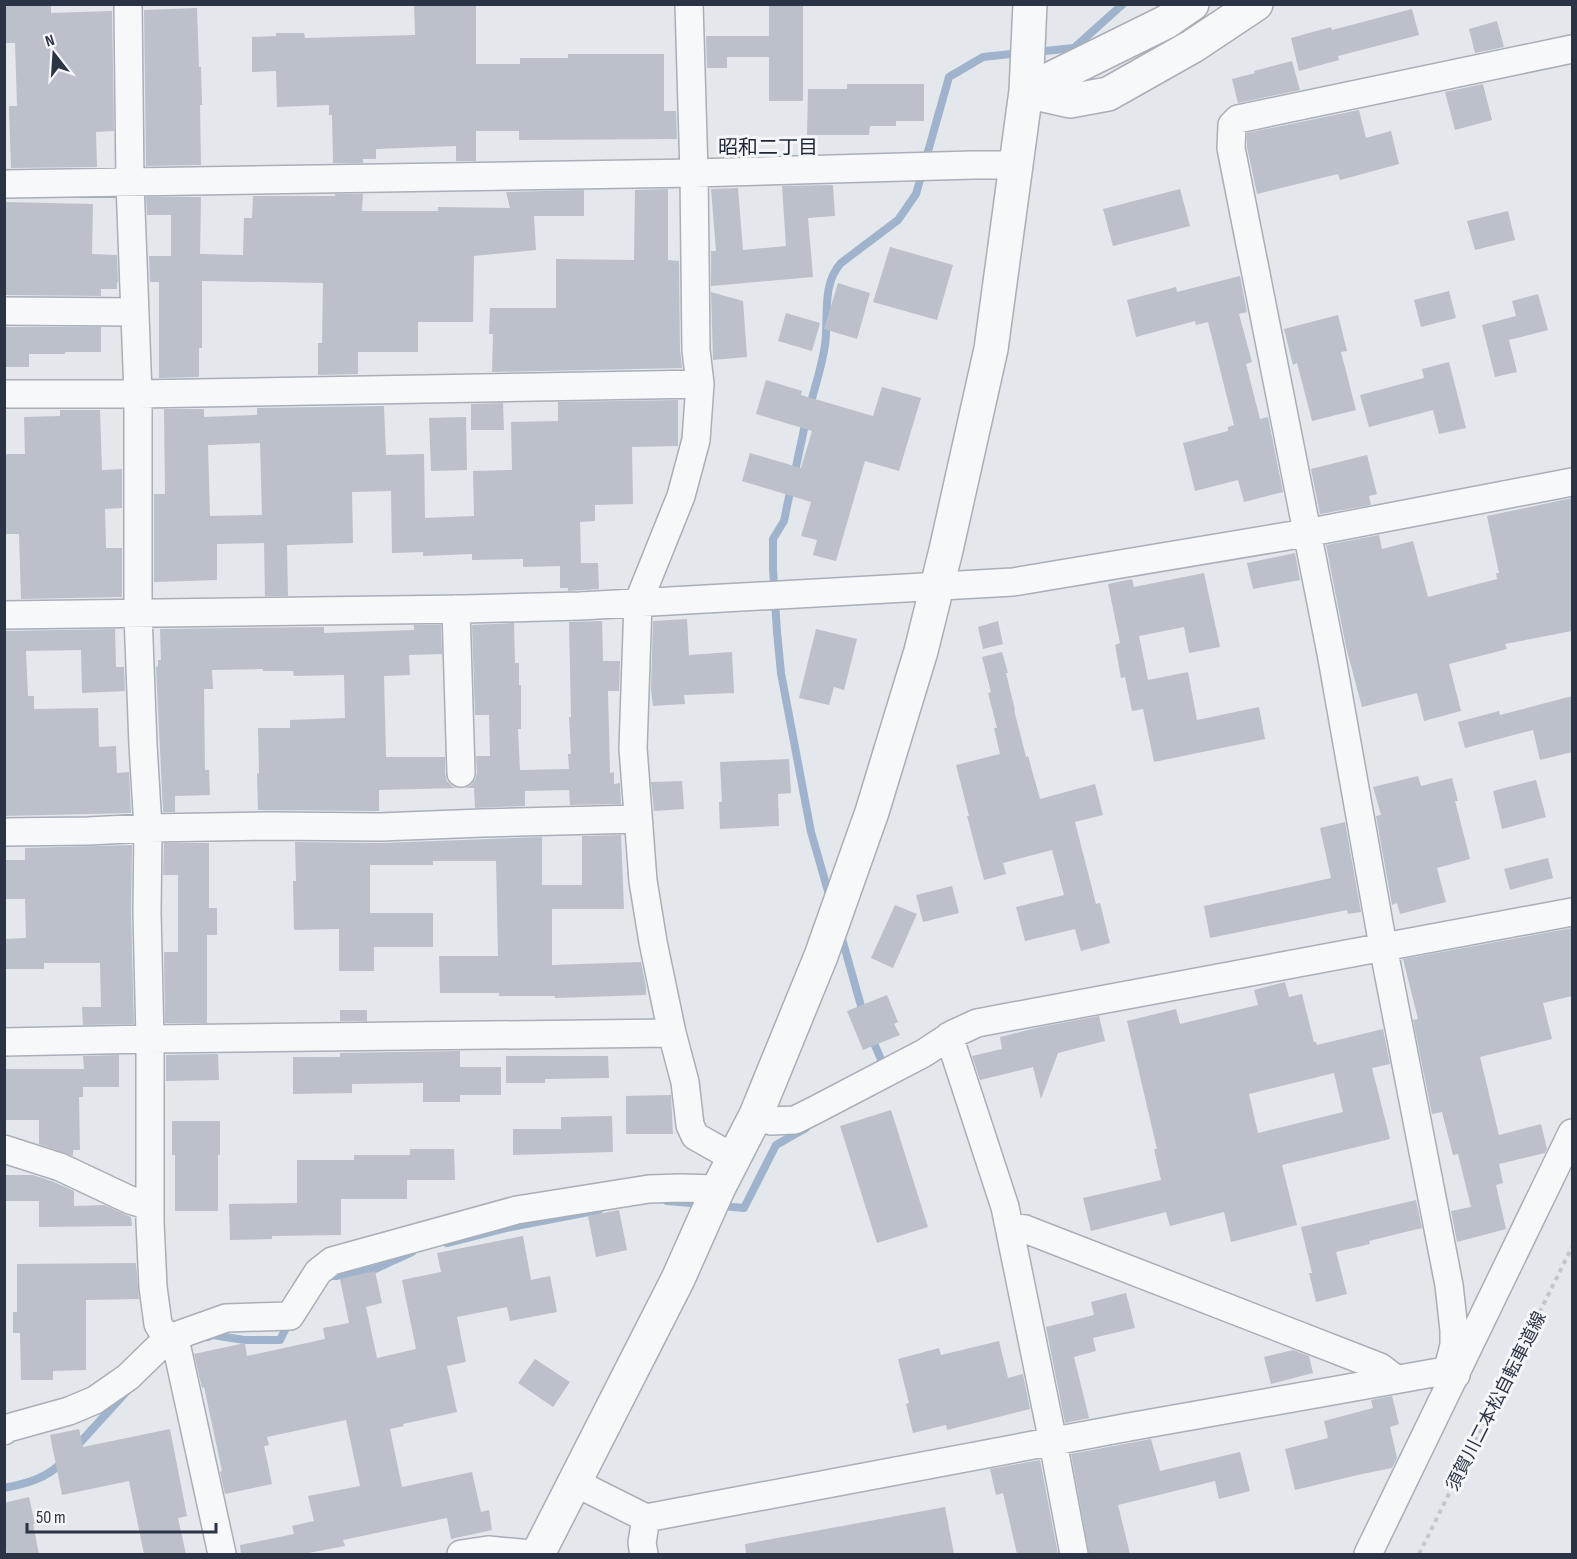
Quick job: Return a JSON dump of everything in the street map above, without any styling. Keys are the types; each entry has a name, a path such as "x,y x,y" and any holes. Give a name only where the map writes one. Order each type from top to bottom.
{"street":[{"path":"128,4 130,183 138,394 138,614 147,828 150,1206 153,1287 158,1324 167,1339 177,1348 222,1554"},
{"path":"689,4 696,350 700,384 696,440 681,496 638,603 633,748 643,881 672,1033 685,1082 688,1116 695,1136 734,1158"},
{"path":"538,1554 678,1279 718,1189 756,1115 821,956 872,812 921,651 991,349 1026,91 1030,4"},
{"path":"1026,91 1166,22 1192,4"},
{"path":"1026,91 1070,101 1108,94 1193,46 1256,4"},
{"path":"1452,1374 1454,1330 1449,1285 1383,946 1287,425 1231,148 1232,125 1238,119 1572,49"},
{"path":"4,184 1015,165"},
{"path":"4,311 135,312"},
{"path":"4,394 138,394 700,384"},
{"path":"4,615 580,606 1013,582 1306,533 1572,482"},
{"path":"456,609 461,773"},
{"path":"4,832 269,826 381,827 638,819"},
{"path":"756,1115 771,1120 795,1120 977,1023 1572,912"},
{"path":"4,1042 672,1033"},
{"path":"949,1036 996,1177 1009,1227 1074,1554"},
{"path":"1368,1554 1452,1374 1490,1302 1572,1133"},
{"path":"4,1149 60,1167 130,1200 150,1206"},
{"path":"6,1427 69,1411 95,1400 128,1377 167,1339 226,1318 290,1316 318,1272 332,1261 517,1210 649,1189 718,1189"},
{"path":"1009,1227 1025,1229 1380,1367 1394,1380"},
{"path":"576,1483 646,1518 1438,1372 1452,1374"},
{"path":"644,1554 642,1543 646,1518"},
{"path":"461,1554 488,1550 532,1554"}],"path":[{"name":"須賀川二本松自転車道線","path":"1419,1554 1572,1247"}],"building":[{"path":"51,4 51,13 112,11 114,131 96,132 97,167 11,168 9,106 17,106 15,43 5,43 4,5"},
{"path":"414,4 476,4 476,64 520,64 520,58 568,58 568,54 664,54 664,111 676,111 677,139 519,140 519,131 476,131 476,161 456,161 456,146 376,149 376,159 363,159 363,163 333,163 332,115 329,115 329,105 277,107 276,71 252,72 252,37 276,36 276,33 304,33 305,38 415,35"},
{"path":"769,4 803,4 803,101 769,101 769,57 727,57 727,68 707,68 706,36 769,36"},
{"path":"197,8 202,105 200,105 201,165 146,166 144,10"},
{"path":"1412,9 1419,35 1338,56 1339,60 1299,71 1291,38"},
{"path":"1497,21 1504,47 1475,53 1469,29"},
{"path":"1292,61 1300,90 1238,103 1232,79"},
{"path":"847,84 924,84 924,121 896,121 896,126 870,126 869,135 807,135 808,89 847,89"},
{"path":"1483,84 1492,120 1455,130 1445,92"},
{"path":"1359,110 1366,138 1391,131 1399,164 1340,180 1338,174 1257,194 1247,147 1247,133"},
{"path":"833,185 835,216 808,218 813,277 711,286 711,251 716,251 711,189 738,188 743,250 786,246 782,186"},
{"path":"668,189 668,260 679,261 682,368 492,372 493,334 489,334 490,308 556,308 556,259 634,260 635,190"},
{"path":"1180,189 1190,226 1113,246 1103,209"},
{"path":"584,190 584,216 534,216 536,250 474,256 473,322 418,322 418,352 358,352 358,374 318,375 318,343 322,343 323,283 202,281 202,348 199,348 199,377 159,378 159,282 150,282 149,256 171,256 171,215 147,215 146,197 201,197 200,254 243,255 244,218 252,218 253,196 363,194 362,211 438,211 438,207 510,208 506,192"},
{"path":"4,202 93,204 92,254 117,255 117,289 101,289 101,296 4,295"},
{"path":"1508,211 1515,240 1475,250 1467,221"},
{"path":"890,247 953,265 937,320 873,302"},
{"path":"1240,276 1247,312 1239,314 1252,362 1246,364 1260,419 1268,417 1283,492 1244,502 1238,480 1195,491 1183,443 1228,431 1228,427 1234,425 1208,322 1196,325 1195,321 1136,337 1127,300 1176,287 1177,292"},
{"path":"838,283 870,293 857,339 824,329"},
{"path":"1449,291 1456,318 1421,327 1414,300"},
{"path":"711,292 743,301 747,357 713,360"},
{"path":"1538,294 1548,330 1509,340 1517,372 1495,377 1482,325 1516,316 1512,301"},
{"path":"786,313 820,323 812,351 778,341"},
{"path":"1338,315 1347,351 1341,352 1356,410 1312,421 1297,363 1293,365 1284,329"},
{"path":"4,327 101,327 101,352 29,354 29,367 4,367"},
{"path":"1449,362 1466,428 1439,434 1433,410 1369,427 1360,395 1424,378 1422,369"},
{"path":"766,380 802,391 801,395 873,416 882,387 921,398 899,471 865,461 836,561 813,555 817,540 801,536 811,502 742,481 750,453 801,468 812,431 756,414"},
{"path":"678,400 678,446 632,447 633,504 595,505 595,521 580,522 581,563 598,563 599,589 568,591 568,588 560,588 560,566 523,567 523,559 472,560 472,554 423,556 423,552 392,553 391,491 352,492 353,543 287,545 288,596 265,596 264,543 217,544 217,580 154,582 154,494 165,494 164,409 204,409 204,417 257,415 257,408 384,406 386,455 424,454 425,518 474,516 473,471 512,470 511,422 558,421 558,402","holes":["260,443 262,515 210,516 208,445"]},
{"path":"503,403 504,430 471,430 471,404"},
{"path":"60,410 100,410 102,470 122,469 122,508 105,509 106,548 122,548 122,597 21,599 19,534 4,534 4,454 25,454 24,417 60,416"},
{"path":"466,417 467,470 431,471 429,418"},
{"path":"1367,455 1377,494 1369,496 1371,505 1320,514 1311,469"},
{"path":"1572,498 1572,631 1505,644 1507,649 1449,664 1461,711 1424,721 1417,693 1362,707 1346,647 1326,545 1379,535 1382,549 1413,541 1428,597 1497,579 1496,573 1499,573 1487,516"},
{"path":"1295,553 1300,580 1253,589 1247,563"},
{"path":"1204,573 1220,647 1189,653 1184,627 1139,636 1148,680 1188,672 1197,720 1259,707 1265,739 1154,762 1143,709 1132,711 1125,677 1121,678 1115,645 1120,643 1108,584 1132,579 1134,587"},
{"path":"687,619 689,655 732,652 734,693 684,695 685,704 653,706 651,690 653,621"},
{"path":"602,621 603,661 620,661 619,691 608,691 610,773 614,772 614,784 620,783 621,804 570,805 569,790 525,791 525,806 475,808 474,788 465,788 475,780 476,756 490,756 489,715 475,715 472,625 514,623 515,663 519,663 519,685 521,685 521,729 518,729 520,770 569,769 568,754 571,754 569,717 571,717 569,622"},
{"path":"998,621 1003,644 983,649 978,627"},
{"path":"414,625 441,625 442,654 409,655 410,675 384,676 386,757 445,757 447,781 453,787 458,788 379,790 379,811 258,810 258,728 290,728 290,720 345,718 344,675 294,676 293,671 263,671 263,669 212,670 213,689 204,689 205,770 209,770 210,795 175,796 175,812 163,812 156,667 158,660 161,660 160,629 324,627 324,633 414,630"},
{"path":"115,629 116,667 124,667 125,691 82,693 81,650 26,651 28,696 34,696 34,709 98,708 99,747 116,746 117,773 129,772 131,813 4,816 4,631"},
{"path":"816,629 857,639 844,690 834,687 829,705 799,698"},
{"path":"1002,652 1026,757 1028,756 1040,799 1095,784 1103,815 1075,822 1096,904 1100,903 1110,943 1081,951 1075,929 1025,941 1016,907 1064,895 1052,850 1003,863 1006,874 984,880 956,765 1000,754 994,728 997,728 988,693 991,692 982,657"},
{"path":"1572,696 1572,752 1540,760 1533,730 1465,748 1458,722 1499,711 1500,715"},
{"path":"789,759 791,793 778,794 779,826 720,829 719,802 722,802 720,762"},
{"path":"1418,776 1421,786 1452,778 1458,801 1455,801 1470,859 1437,868 1446,902 1400,914 1397,903 1392,905 1376,816 1381,815 1373,787"},
{"path":"1536,780 1546,817 1502,829 1493,791"},
{"path":"682,781 684,809 654,811 651,782"},
{"path":"1345,822 1361,912 1348,914 1347,910 1210,938 1204,906 1331,878 1320,828"},
{"path":"621,835 624,909 552,909 552,965 641,962 646,995 555,998 555,996 499,996 499,993 440,993 439,956 498,956 496,861 433,861 433,865 370,865 370,913 433,913 433,947 374,947 374,971 339,971 339,929 294,930 295,842 381,843 542,837 542,885 582,885 582,836"},
{"path":"164,843 209,843 209,908 217,908 217,935 207,935 207,1023 165,1023 164,952 178,952 178,875 163,875"},
{"path":"132,845 134,1024 83,1025 82,1007 101,1007 100,963 44,963 44,969 4,969 4,939 26,938 25,899 4,899 4,860 25,860 25,848"},
{"path":"1548,858 1553,878 1510,890 1504,869"},
{"path":"952,886 959,913 923,922 916,895"},
{"path":"895,905 917,914 893,968 871,958"},
{"path":"1572,928 1572,996 1543,1003 1552,1039 1480,1057 1499,1135 1541,1124 1547,1149 1545,1153 1499,1164 1503,1183 1496,1185 1506,1229 1457,1242 1451,1211 1471,1207 1458,1154 1453,1155 1442,1112 1432,1114 1413,1020 1418,1019 1403,959"},
{"path":"1285,982 1289,997 1302,994 1314,1042 1317,1045 1383,1029 1390,1064 1372,1068 1390,1139 1282,1165 1297,1225 1231,1242 1224,1212 1170,1226 1166,1212 1091,1231 1083,1198 1161,1180 1154,1149 1157,1149 1127,1021 1176,1009 1180,1024 1258,1005 1254,990","holes":["1334,1073 1343,1112 1258,1133 1249,1094"]},
{"path":"887,995 898,1022 894,1024 900,1035 863,1050 847,1011"},
{"path":"340,1010 367,1010 367,1021 340,1021"},
{"path":"1099,1016 1105,1041 1058,1053 1041,1099 1033,1067 980,1080 972,1056 1002,1049 1000,1037"},
{"path":"460,1051 460,1067 501,1067 501,1095 460,1095 460,1102 423,1102 423,1083 352,1084 352,1093 293,1094 293,1057 340,1057 340,1053"},
{"path":"218,1054 219,1080 166,1081 166,1055"},
{"path":"119,1055 119,1087 83,1087 83,1097 79,1097 80,1150 73,1150 73,1156 39,1144 39,1120 4,1120 4,1069 84,1069 83,1056"},
{"path":"506,1056 608,1056 609,1078 545,1079 545,1083 506,1083"},
{"path":"671,1095 673,1134 626,1134 626,1096"},
{"path":"891,1110 928,1227 877,1243 840,1126"},
{"path":"612,1116 613,1152 513,1155 513,1129 561,1129 561,1117"},
{"path":"172,1121 220,1121 218,1211 175,1211 175,1155 172,1155"},
{"path":"410,1149 454,1149 455,1180 407,1180 407,1199 341,1199 341,1235 272,1236 272,1239 230,1240 229,1204 297,1203 297,1160 354,1160 354,1155 410,1155"},
{"path":"4,1175 33,1175 54,1182 74,1191 74,1206 104,1205 131,1217 132,1226 39,1227 39,1201 4,1201"},
{"path":"1416,1200 1422,1228 1336,1252 1347,1294 1316,1302 1301,1227"},
{"path":"619,1210 627,1250 596,1257 588,1216"},
{"path":"523,1236 531,1280 550,1276 557,1312 510,1321 507,1307 457,1317 466,1362 447,1366 457,1412 390,1429 402,1487 472,1472 481,1512 489,1510 492,1530 451,1539 447,1518 343,1540 345,1546 303,1554 241,1554 240,1545 294,1534 292,1526 314,1521 308,1496 360,1486 346,1420 267,1437 269,1445 264,1446 272,1484 225,1494 204,1387 202,1388 194,1354 245,1343 247,1356 325,1339 323,1328 349,1323 340,1279 375,1271 382,1303 366,1307 377,1358 416,1349 402,1280 441,1272 437,1253"},
{"path":"136,1263 139,1299 86,1300 86,1370 53,1371 53,1380 21,1380 20,1333 13,1333 13,1312 17,1312 17,1264"},
{"path":"1126,1293 1135,1328 1093,1338 1096,1351 1074,1357 1089,1418 1065,1423 1046,1327 1094,1315 1091,1302"},
{"path":"999,1341 1008,1378 1023,1374 1030,1409 947,1430 946,1425 913,1433 906,1404 909,1403 898,1359 939,1348 941,1355"},
{"path":"1293,1350 1309,1356 1313,1373 1271,1384 1264,1357"},
{"path":"535,1359 570,1382 553,1407 518,1383"},
{"path":"1392,1396 1399,1424 1390,1427 1397,1458 1392,1468 1295,1490 1285,1449 1328,1438 1324,1421 1373,1408 1371,1400"},
{"path":"79,1429 83,1447 170,1429 187,1516 178,1518 186,1554 144,1554 129,1481 62,1495 50,1435"},
{"path":"1151,1439 1160,1471 1240,1452 1250,1491 1219,1499 1215,1481 1118,1505 1130,1554 1089,1554 1071,1454"},
{"path":"1040,1460 1058,1554 1017,1554 1003,1493 996,1495 990,1469"},
{"path":"29,1497 39,1554 7,1554 4,1542 4,1503"},
{"path":"945,1507 954,1554 746,1554 745,1544"}],"waterway":[{"path":"1035,52 1074,48 1123,4"},
{"path":"810,406 825,345 828,291 831,281 841,263 898,220 916,194 949,77 983,57 1020,53"},
{"path":"794,476 806,420"},
{"path":"791,487 784,521 773,539 777,632 781,673 811,832 830,898"},
{"path":"841,935 863,1013"},
{"path":"871,1036 885,1069"},
{"path":"721,1206 744,1208 776,1145 806,1128"},
{"path":"667,1201 703,1204"},
{"path":"447,1243 511,1227 599,1210"},
{"path":"326,1276 375,1269 412,1252"},
{"path":"208,1337 213,1335 244,1340 280,1340 289,1322"},
{"path":"76,1447 127,1391"},
{"path":"4,1488 43,1476 62,1462"}],"district":[{"name":"昭和二丁目","path":"768,147"}]}
